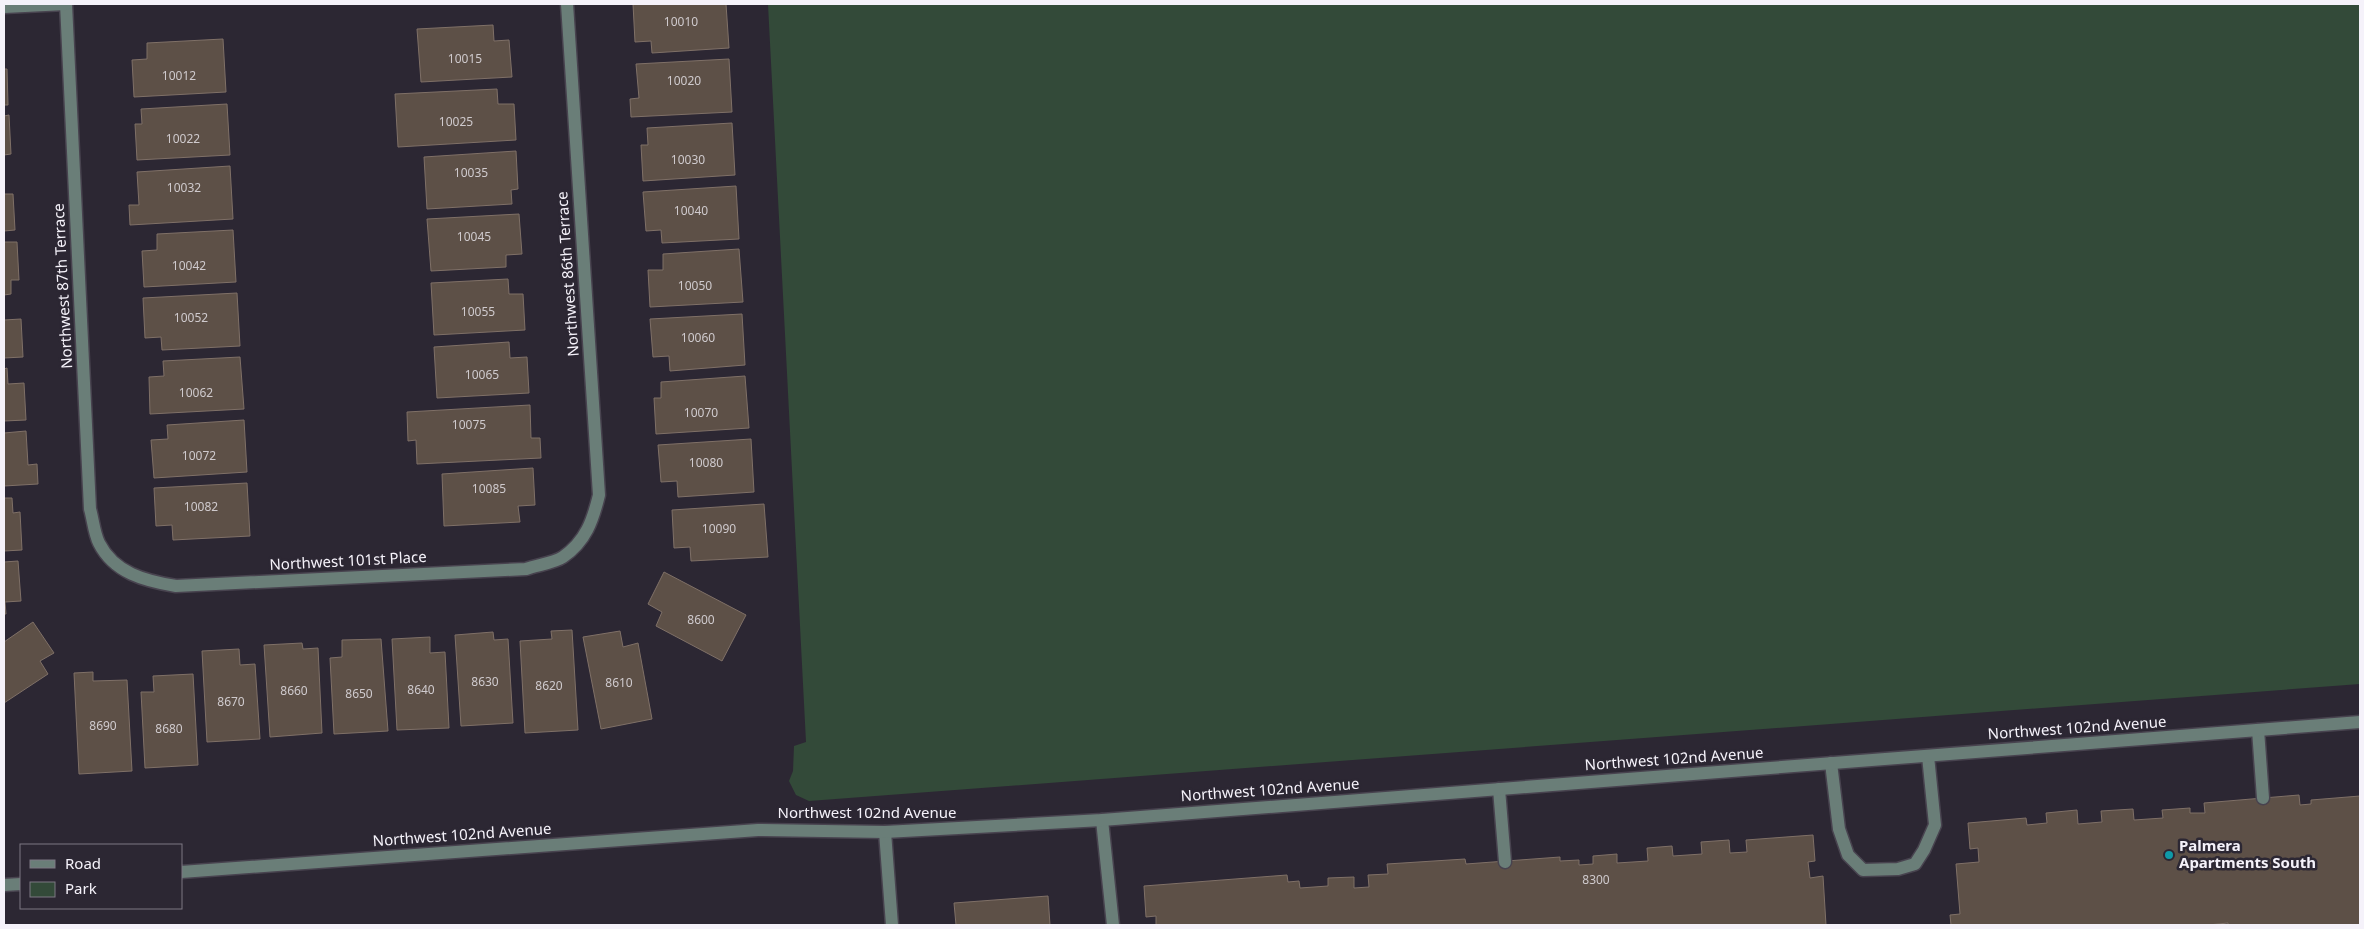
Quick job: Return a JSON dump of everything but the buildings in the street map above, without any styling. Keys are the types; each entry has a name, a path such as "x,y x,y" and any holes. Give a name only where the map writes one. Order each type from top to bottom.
{"street":[{"path":"4,7 66,4"},
{"name":"Northwest 87th Terrace","path":"66,4 90,509 98,542 112,563"},
{"name":"Northwest 86th Terrace","path":"567,4 599,495 593,522 581,539"},
{"name":"Northwest 101st Place","path":"112,563 143,580 176,586 526,569 562,557 581,539"},
{"name":"Northwest 102nd Avenue","path":"182,872 758,830 886,832 1102,820 2360,722"},
{"path":"2258,730 2263,798"},
{"path":"1831,763 1839,829 1848,855 1863,870 1898,869 1915,864 1924,850 1935,825 1928,756"},
{"path":"1499,789 1505,862"},
{"path":"1102,820 1113,925"},
{"path":"886,832 892,925"},
{"path":"4,885 20,884"}],"green space":[{"path":"768,4 2360,4 2360,684 809,801 796,795 789,781 793,771 794,746 806,742"}],"place":[{"name":"Palmera Apartments South","path":"2169,855"}]}
